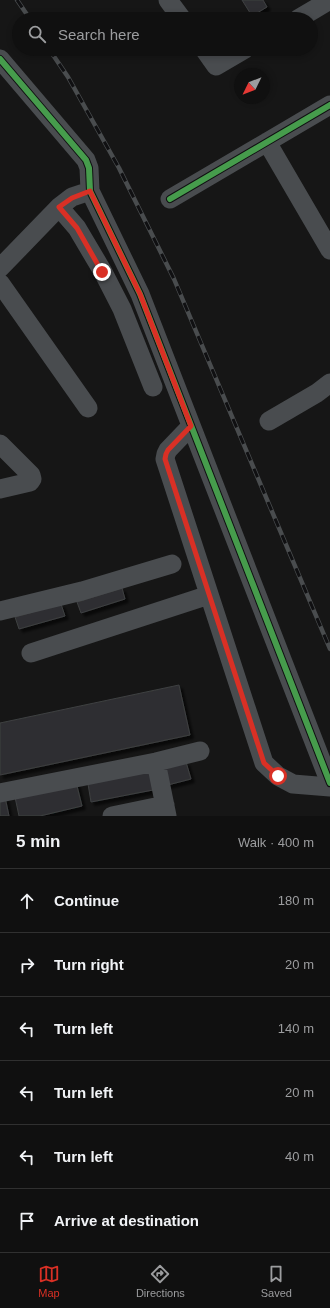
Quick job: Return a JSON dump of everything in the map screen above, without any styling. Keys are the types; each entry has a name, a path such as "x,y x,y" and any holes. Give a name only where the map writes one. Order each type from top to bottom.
{"street":[{"path":"168,0 177,12"},
{"path":"310,12 330,0"},
{"path":"209,56 216,66 234,56"},
{"path":"0,59 86,160 89,168 90,191 140,294 330,782"},
{"path":"170,199 330,106"},
{"path":"267,142 330,250"},
{"path":"0,268 59,207 72,198 90,191"},
{"path":"59,207 77,228 122,309 153,387"},
{"path":"0,283 88,408"},
{"path":"269,421 317,393 330,383"},
{"path":"191,426 168,450 165,459 264,763 278,776 293,784 330,787"},
{"path":"0,444 31,475 32,479 30,482 0,489"},
{"path":"0,611 82,591 172,564"},
{"path":"31,653 209,595"},
{"path":"0,793 156,762 200,751"},
{"path":"112,816 166,811 156,762"}],"building":[{"path":"242,0 263,0 267,7 259,12 250,12"},
{"path":"122,588 125,599 81,613 77,602"},
{"path":"61,604 65,616 19,629 15,617"},
{"path":"179,685 190,735 0,775 0,723"},
{"path":"186,762 191,779 164,786 160,769"},
{"path":"149,767 153,790 91,802 87,778"},
{"path":"76,782 82,806 40,816 19,816 15,797"},
{"path":"5,797 9,816 0,816 0,798"}],"railway":[{"path":"17,0 25,12"},
{"path":"54,56 68,77 119,168 174,279 330,649"}],"cycle path":[{"path":"0,59 86,160 89,168 90,191 140,294 330,783"},
{"path":"170,199 330,105"}],"route":[{"path":"102,272 77,228 59,207 79,194 90,191 140,294 191,426 168,450 165,459 264,763 278,776"}]}
